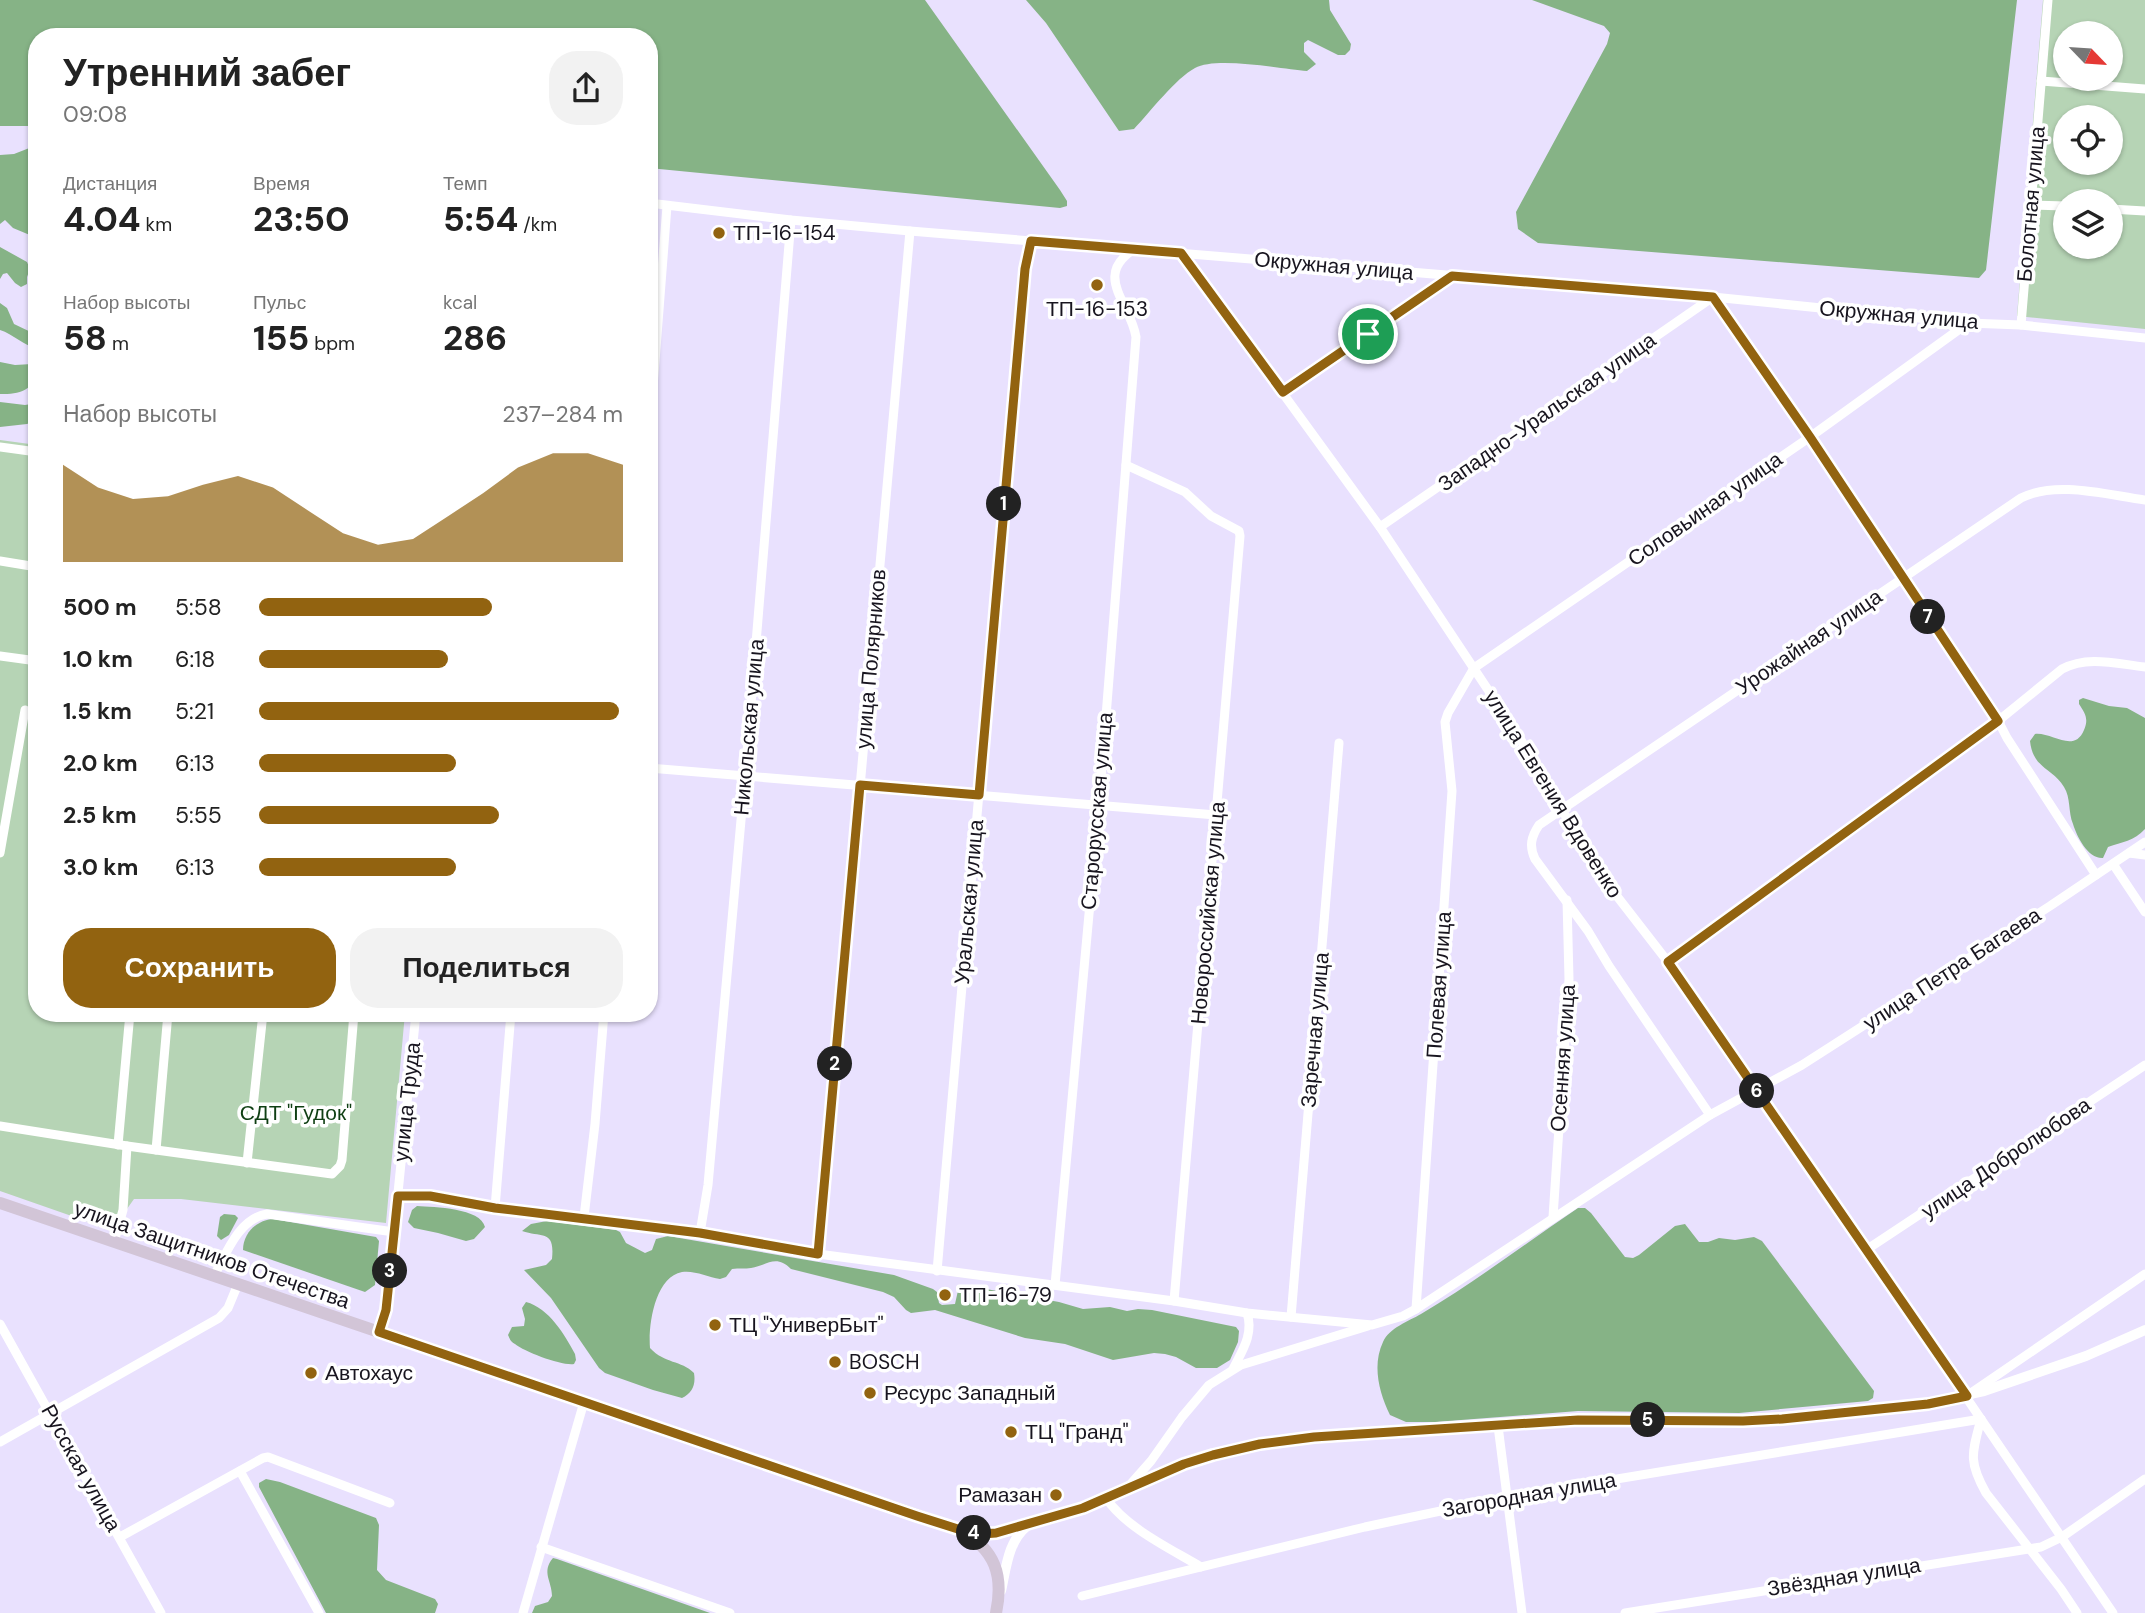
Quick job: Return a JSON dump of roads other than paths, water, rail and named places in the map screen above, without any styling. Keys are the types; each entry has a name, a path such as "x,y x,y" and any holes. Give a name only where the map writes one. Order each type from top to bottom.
{"main road":[{"name":"улица Защитников Отечества","path":"0,1203 961,1530 975,1538 990,1555 999,1576 998,1605"}],"street":[{"name":"Болотная улица","path":"2021,325 2048,0"},
{"path":"2041,81 2145,89"},
{"name":"Окружная улица","path":"658,204 910,231 1713,297 2145,338"},
{"path":"2032,205 2053,206"},
{"path":"658,322 667,206"},
{"path":"2123,210 2145,211"},
{"name":"Никольская улица","path":"700,1233 708,1185 745,776 791,220"},
{"name":"улица Полярников","path":"818,1254 910,231"},
{"name":"Уральская улица","path":"937,1271 1025,269 1031,241"},
{"name":"Старорусская улица","path":"1055,1285 1099,805 1136,337 1135,326 1122,304 1115,272 1126,255 1136,248"},
{"name":"улица Евгения Вдовенко","path":"1181,253 1380,527 1518,735 1599,873 1668,962 2113,1613"},
{"path":"1283,392 1452,276"},
{"path":"1713,297 1990,707 2096,875"},
{"name":"Западно-Уральская улица","path":"1380,527 1713,297"},
{"name":"Соловьиная улица","path":"1474,668 1810,437 1968,323"},
{"path":"0,447 28,451"},
{"name":"Новороссийская улица","path":"1126,465 1185,492 1211,516 1239,531 1240,536 1174,1301"},
{"name":"Урожайная улица","path":"1567,900 1531,850 1531,842 1539,825 2031,493 2061,489 2145,500"},
{"path":"0,561 28,566"},
{"path":"0,656 28,660"},
{"path":"1668,962 1998,721 2051,677 2073,664 2096,661 2145,667"},
{"name":"Полевая улица","path":"1416,1309 1452,791 1445,722 1474,668"},
{"path":"0,853 25,710"},
{"name":"Заречная улица","path":"1291,1317 1339,743"},
{"path":"658,769 1216,816"},
{"name":"улица Петра Багаева","path":"1233,1369 1303,1345 1397,1318 1416,1309 1710,1115 1802,1065 2145,842"},
{"path":"2129,853 2145,855"},
{"path":"2113,864 2145,912"},
{"path":"1567,900 1615,976 1710,1115"},
{"name":"Осенняя улица","path":"1553,1217 1569,979 1567,900"},
{"path":"114,1242 123,1210 122,1146 129,1022"},
{"path":"156,1150 167,1022"},
{"path":"247,1163 262,1022"},
{"path":"0,1126 327,1174 337,1170 342,1160 353,1022"},
{"name":"улица Труда","path":"379,1332 386,1310 415,1022"},
{"path":"495,1208 510,1022"},
{"path":"584,1217 603,1022"},
{"name":"улица Добролюбова","path":"1866,1250 2145,1065"},
{"path":"398,1196 430,1196 495,1208 584,1217 700,1233 818,1254 1247,1313 1372,1325"},
{"path":"214,1276 239,1234 248,1222 258,1215 267,1214 394,1232"},
{"path":"1967,1396 2145,1274"},
{"path":"0,1442 219,1318 228,1308 238,1284"},
{"path":"1126,1488 1151,1461 1209,1385 1233,1369 1246,1344 1250,1321 1247,1313"},
{"name":"Русская улица","path":"0,1324 161,1613"},
{"path":"961,1530 982,1534 996,1533 1071,1512 1184,1464 1228,1450 1260,1444 1314,1437 1578,1420 1769,1420 1928,1404 1967,1396 2085,1356 2145,1330"},
{"path":"523,1613 584,1402"},
{"path":"1981,1419 1974,1446 1973,1466 1977,1477 1986,1493 2077,1613"},
{"name":"Загородная улица","path":"1082,1596 1365,1527 1507,1497 1981,1419"},
{"path":"1498,1426 1522,1613"},
{"path":"120,1536 263,1458 274,1459 390,1503"},
{"path":"240,1471 319,1613"},
{"name":"Звёздная улица","path":"1625,1613 2031,1549 2062,1537 2145,1479"},
{"path":"1106,1498 1131,1524 1201,1567"},
{"path":"998,1605 1014,1541 1018,1534 1032,1523"},
{"path":"541,1547 730,1613"}],"place":[{"name":"ТП-16-154","path":"719,233"},
{"name":"ТП-16-153","path":"1097,285"},
{"name":"ТП-16-79","path":"945,1295"},
{"name":"ТЦ \"УниверБыт\"","path":"715,1325"},
{"name":"BOSCH","path":"835,1362"},
{"name":"Автохаус","path":"311,1373"},
{"name":"Ресурс Западный","path":"870,1393"},
{"name":"ТЦ \"Гранд\"","path":"1011,1432"},
{"name":"Рамазан","path":"1056,1495"}],"park label":[{"name":"СДТ \"Гудок\"","path":"296,1113"}]}
